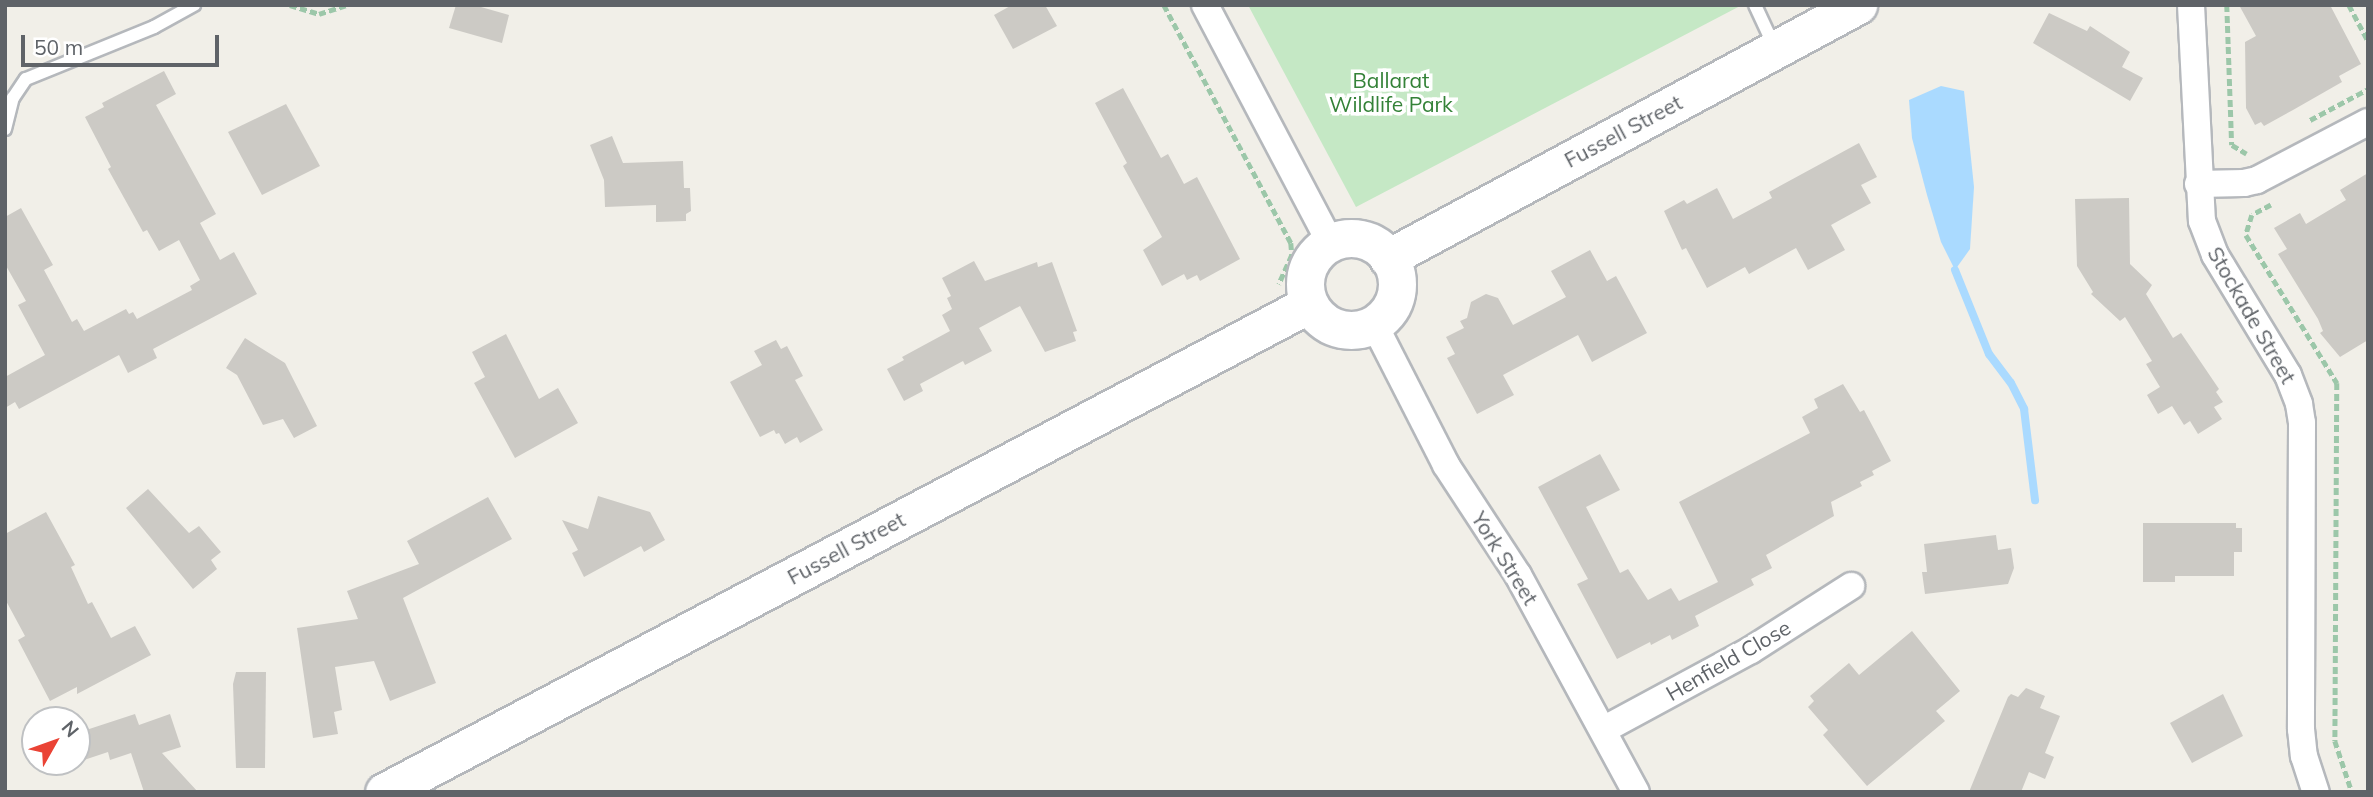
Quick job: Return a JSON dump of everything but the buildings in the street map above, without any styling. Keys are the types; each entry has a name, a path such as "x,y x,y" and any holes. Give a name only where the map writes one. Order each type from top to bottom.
{"street":[{"path":"1205,5 1330,242"},
{"name":"Fussell Street","path":"1388,258 1858,5"},
{"name":"Stockade Street","path":"2191,5 2198,184 2207,237 2288,375 2299,404 2302,423 2301,737 2316,792"},
{"path":"2198,184 2244,183 2257,180 2368,122"},
{"path":"1356,238 1380,248 1394,269 1396,294 1392,306 1374,324 1350,330 1338,328 1300,308 1305,276 1314,256 1330,242 1356,238"},
{"name":"Fussell Street","path":"384,792 1300,308"},
{"name":"York Street","path":"1374,324 1446,465 1518,575 1636,792"},
{"name":"Henfield Close","path":"1603,730 1751,650 1851,586"}],"lane":[{"path":"5,129 13,98 26,79 154,27 194,5"},
{"path":"1755,5 1775,50"}],"path":[{"path":"290,5 318,14 346,5"},
{"path":"1164,5 1291,243 1292,255 1279,285 1300,308"},
{"path":"2227,5 2232,145 2245,155 2257,148"},
{"path":"2348,5 2368,40"},
{"path":"2306,122 2368,89"}],"green space":[{"name":"Ballarat Wildlife Park","path":"1248,5 1742,5 1356,207"}],"water":[{"path":"1941,86 1964,91 1974,187 1970,249 1955,270 1941,242 1927,195 1912,138 1909,100"}],"waterway":[{"path":"1955,270 1989,354 2011,383 2024,409 2035,500"}]}
